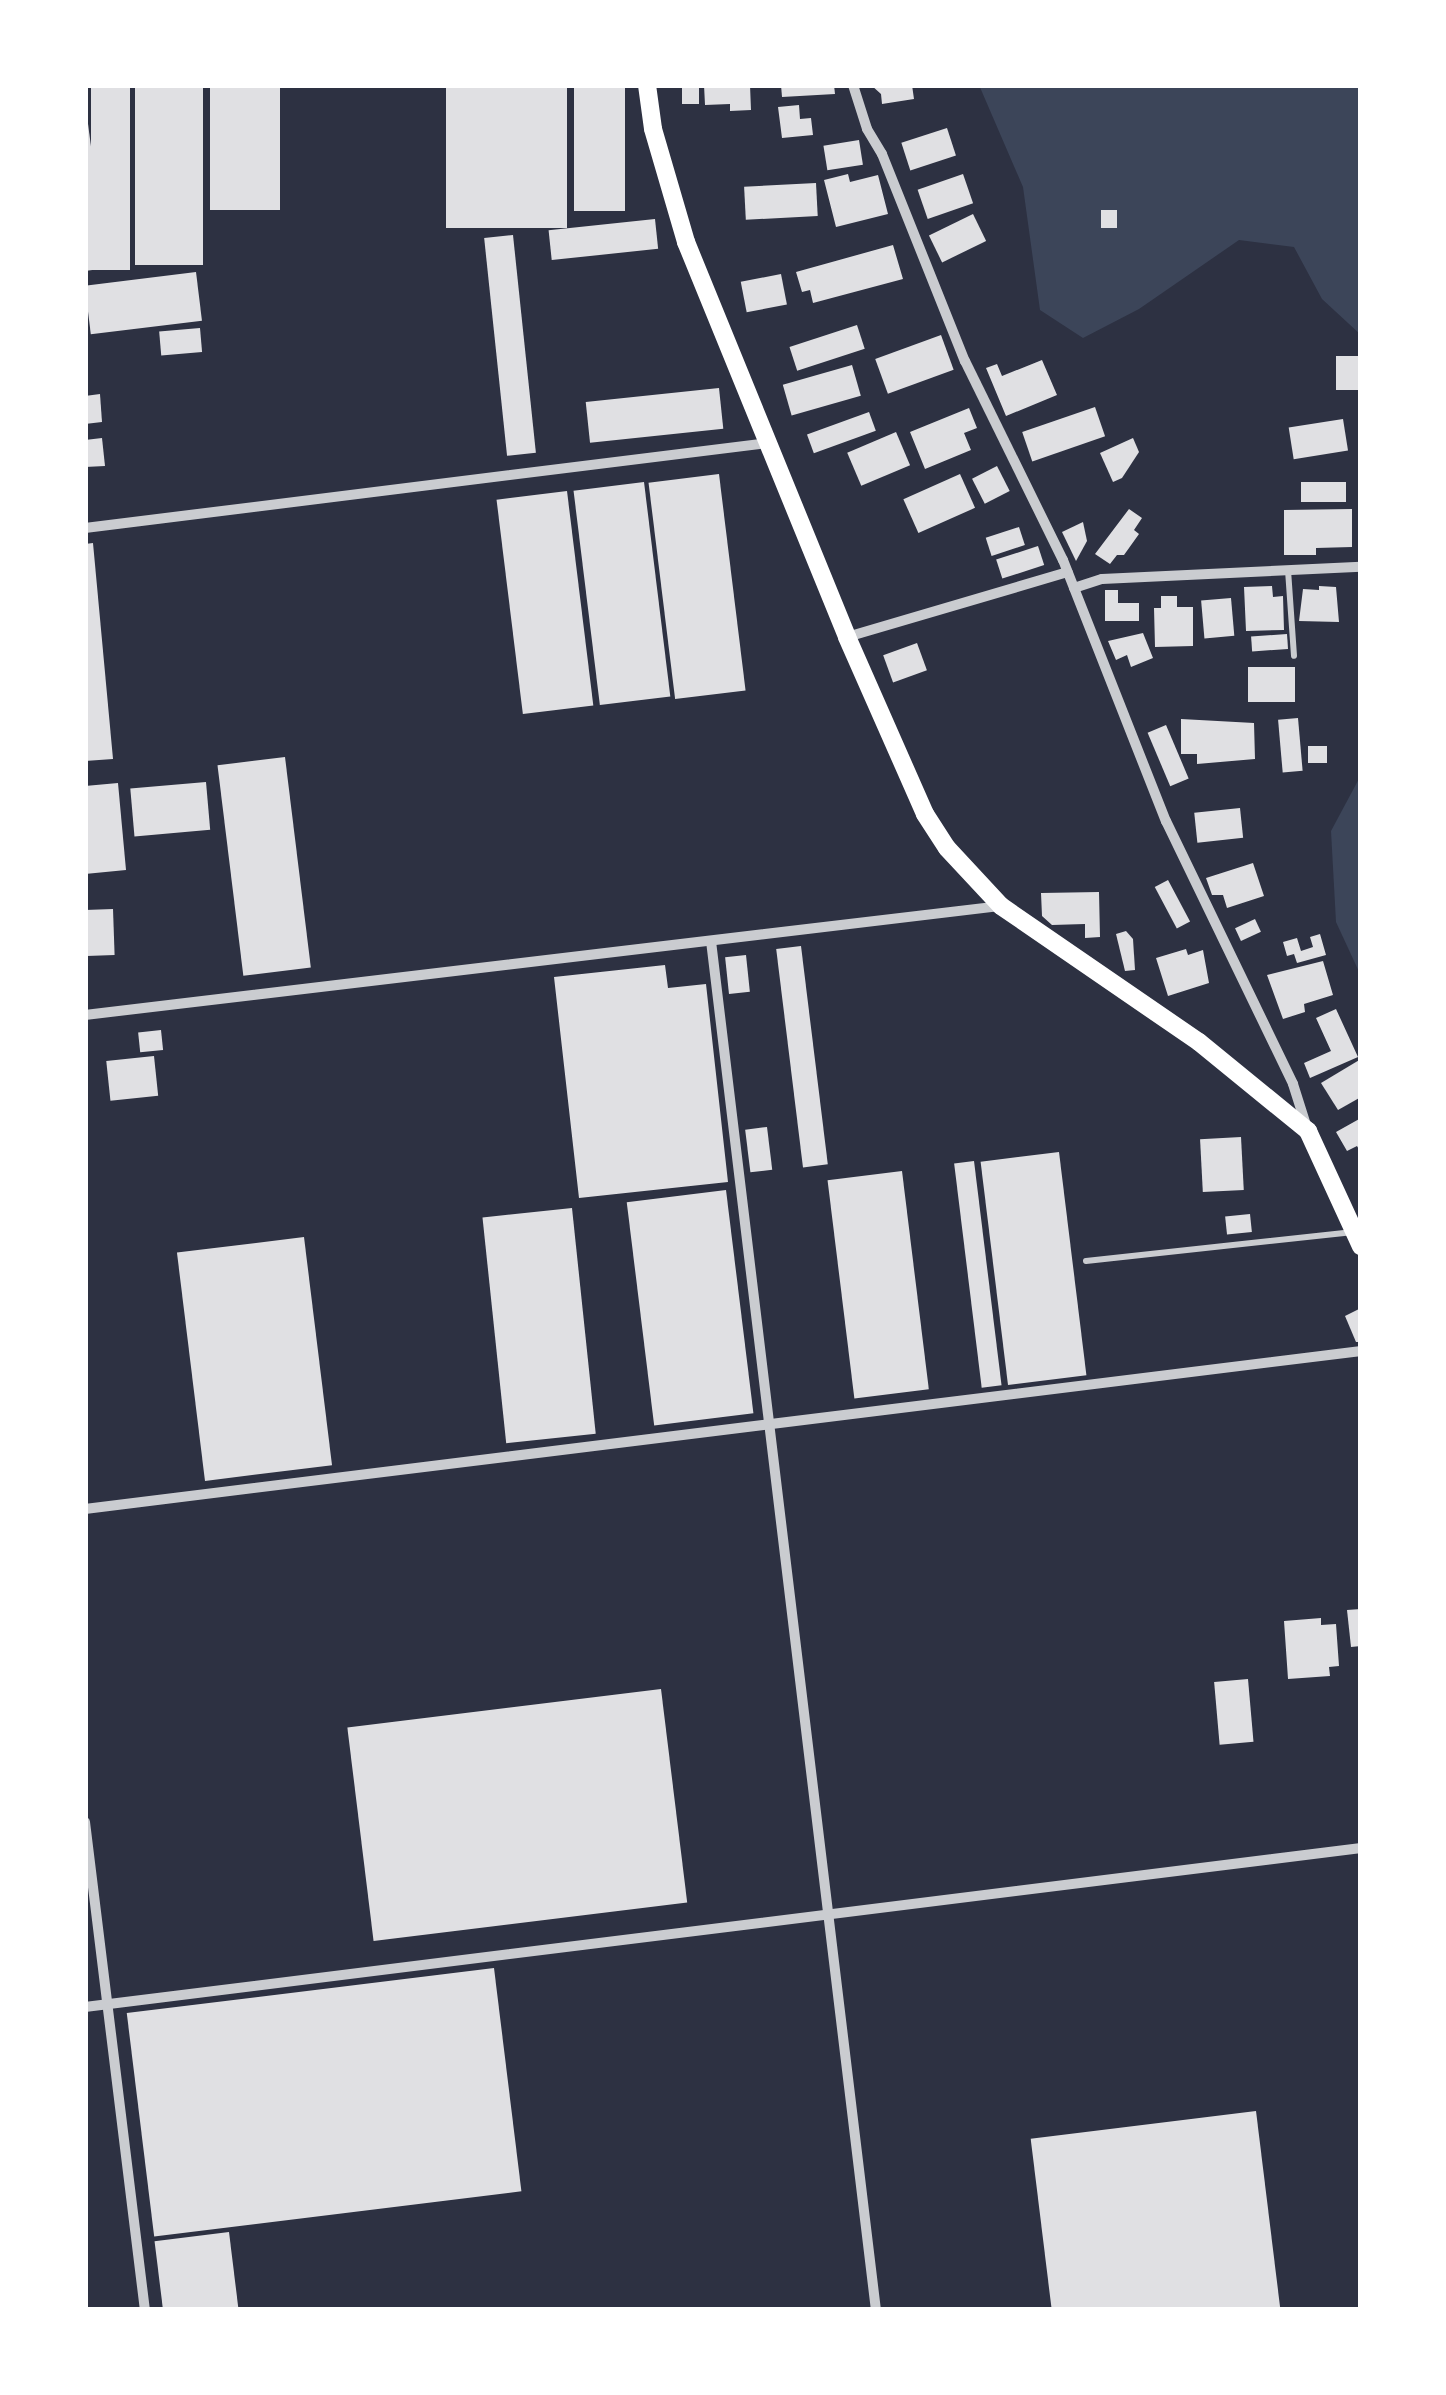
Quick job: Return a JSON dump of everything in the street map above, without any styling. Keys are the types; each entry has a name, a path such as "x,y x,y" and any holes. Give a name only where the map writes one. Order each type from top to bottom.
{"main road":[{"path":"647,85 670,197 847,638 925,814 947,848 1001,906 1199,1042 1308,1131 1358,1239"}],"street":[{"path":"853,85 867,129 882,154 965,361 1068,572 1166,821 1293,1084 1308,1131"},
{"path":"85,528 767,443"},
{"path":"1074,588 1102,579 1361,566"},
{"path":"847,638 1068,572"},
{"path":"85,1015 1001,906"},
{"path":"711,941 876,2310"},
{"path":"85,1509 1361,1351"},
{"path":"85,1822 145,2310"},
{"path":"85,2007 1361,1848"}],"lane":[{"path":"1288,569 1294,656"},
{"path":"1086,1262 1358,1239"}],"shaded area":[{"path":"979,85 1361,85 1361,335 1322,299 1294,247 1239,240 1139,309 1083,338 1040,310 1023,187"},
{"path":"1361,775 1361,976 1336,922 1331,831"}],"building":[{"path":"91,85 130,85 130,270 91,270"},
{"path":"135,85 203,85 203,265 135,265"},
{"path":"210,85 280,85 280,210 210,210"},
{"path":"446,85 567,85 567,228 446,228"},
{"path":"574,85 625,85 625,211 574,211"},
{"path":"682,85 699,85 699,104 682,104"},
{"path":"704,85 750,85 751,110 730,111 730,104 705,105"},
{"path":"781,85 834,85 835,94 782,97"},
{"path":"871,85 912,85 914,99 882,104 881,94"},
{"path":"85,101 107,268 85,271"},
{"path":"799,105 800,119 811,118 813,135 782,138 778,107"},
{"path":"947,128 956,156 910,170 901,143"},
{"path":"859,140 863,165 827,170 823,146"},
{"path":"848,174 850,182 878,175 888,214 836,227 824,180"},
{"path":"963,174 973,203 928,219 918,190"},
{"path":"816,183 818,216 746,220 744,187"},
{"path":"1101,210 1117,210 1117,228 1101,228"},
{"path":"973,214 986,241 942,262 929,235"},
{"path":"655,219 658,249 552,260 549,230"},
{"path":"513,235 536,453 507,456 484,238"},
{"path":"893,245 903,279 813,303 810,290 802,292 796,272"},
{"path":"196,272 202,321 91,334 85,286"},
{"path":"781,274 787,304 747,312 741,282"},
{"path":"857,325 865,349 797,371 789,347"},
{"path":"200,328 202,352 161,355 159,332"},
{"path":"941,335 954,370 888,394 875,359"},
{"path":"1336,356 1361,356 1361,390 1336,390"},
{"path":"1042,360 1057,395 1006,416 986,368 997,364 1002,376"},
{"path":"852,365 861,396 792,416 783,385"},
{"path":"719,388 723,429 590,443 586,402"},
{"path":"100,394 102,422 85,424 85,396"},
{"path":"1095,407 1105,436 1032,461 1022,432"},
{"path":"969,408 977,428 964,433 971,450 925,469 910,432"},
{"path":"869,412 876,431 814,453 807,435"},
{"path":"1343,419 1348,451 1294,459 1289,428"},
{"path":"896,432 910,465 861,486 847,453"},
{"path":"102,438 105,466 85,467 85,440"},
{"path":"1133,438 1139,452 1122,478 1113,482 1100,453"},
{"path":"997,466 1010,491 985,504 972,479"},
{"path":"719,474 746,690 675,699 649,483"},
{"path":"960,474 975,508 918,533 903,499"},
{"path":"644,482 670,696 600,705 574,491"},
{"path":"1301,482 1346,482 1346,502 1301,502"},
{"path":"567,491 593,705 523,714 497,500"},
{"path":"1129,509 1142,518 1134,530 1139,534 1124,555 1117,555 1110,564 1095,554"},
{"path":"1352,509 1352,547 1316,548 1316,555 1284,555 1284,510"},
{"path":"1083,522 1087,541 1076,561 1062,532"},
{"path":"1019,527 1025,545 992,556 986,538"},
{"path":"93,543 113,759 85,761 85,544"},
{"path":"1038,546 1044,565 1002,579 996,560"},
{"path":"1272,586 1273,597 1283,596 1284,630 1246,631 1244,587"},
{"path":"1319,586 1336,587 1339,622 1299,621 1303,589 1319,590"},
{"path":"1105,590 1118,590 1118,603 1139,603 1139,621 1105,621"},
{"path":"1161,596 1177,596 1177,607 1193,607 1193,646 1155,647 1154,608 1161,608"},
{"path":"1231,598 1234,636 1204,638 1201,601"},
{"path":"1143,633 1153,658 1131,667 1127,655 1116,660 1108,641"},
{"path":"1287,634 1288,649 1252,651 1251,637"},
{"path":"917,643 927,670 893,683 883,655"},
{"path":"1248,667 1295,667 1295,702 1248,702"},
{"path":"1298,718 1303,771 1283,773 1278,720"},
{"path":"1181,719 1254,723 1255,759 1197,764 1197,754 1181,754"},
{"path":"1166,725 1189,778 1170,786 1148,733"},
{"path":"1308,746 1327,746 1327,763 1308,763"},
{"path":"285,757 311,967 243,976 218,765"},
{"path":"206,782 210,830 134,836 130,789"},
{"path":"118,783 126,870 85,874 85,786"},
{"path":"1240,808 1243,838 1197,843 1194,813"},
{"path":"1253,863 1264,896 1227,908 1223,895 1212,895 1206,878"},
{"path":"1168,880 1190,921 1177,929 1155,887"},
{"path":"1099,892 1100,937 1085,938 1085,924 1052,925 1042,916 1041,893"},
{"path":"113,909 115,955 87,956 85,910"},
{"path":"1255,919 1261,932 1241,941 1235,928"},
{"path":"1126,931 1133,939 1135,970 1125,971 1116,934"},
{"path":"1320,934 1326,955 1297,963 1294,954 1287,956 1283,942 1297,938 1301,951 1313,947 1310,937"},
{"path":"801,946 828,1164 803,1167 776,949"},
{"path":"1186,949 1188,955 1203,950 1209,983 1168,996 1156,958"},
{"path":"746,955 750,992 729,994 725,957"},
{"path":"1323,961 1333,995 1304,1004 1305,1012 1283,1019 1267,975"},
{"path":"665,965 668,988 706,984 728,1182 579,1198 554,977"},
{"path":"1336,1009 1358,1057 1310,1078 1304,1063 1331,1051 1316,1018"},
{"path":"161,1030 163,1050 140,1052 138,1032"},
{"path":"154,1056 158,1096 110,1101 106,1061"},
{"path":"1361,1059 1361,1097 1338,1110 1321,1083"},
{"path":"1361,1118 1361,1153 1357,1146 1347,1151 1336,1132"},
{"path":"767,1127 772,1170 750,1172 745,1130"},
{"path":"1241,1137 1244,1190 1203,1192 1200,1139"},
{"path":"1059,1152 1086,1375 1008,1385 981,1162"},
{"path":"974,1161 1002,1385 982,1388 954,1163"},
{"path":"902,1171 929,1389 854,1399 828,1180"},
{"path":"726,1190 753,1413 654,1426 627,1202"},
{"path":"572,1208 596,1434 506,1443 482,1217"},
{"path":"1250,1214 1252,1232 1227,1235 1225,1217"},
{"path":"304,1237 332,1465 205,1481 177,1253"},
{"path":"1361,1308 1361,1342 1356,1342 1345,1316"},
{"path":"1361,1609 1361,1646 1351,1647 1347,1610"},
{"path":"1321,1618 1321,1625 1336,1624 1339,1666 1329,1667 1330,1676 1288,1679 1284,1621"},
{"path":"1248,1679 1253,1742 1220,1745 1214,1682"},
{"path":"661,1689 687,1902 374,1941 347,1728"},
{"path":"494,1968 521,2191 154,2236 127,2013"},
{"path":"1256,2111 1280,2310 1052,2310 1031,2139"},
{"path":"229,2232 239,2310 163,2310 155,2241"}]}
